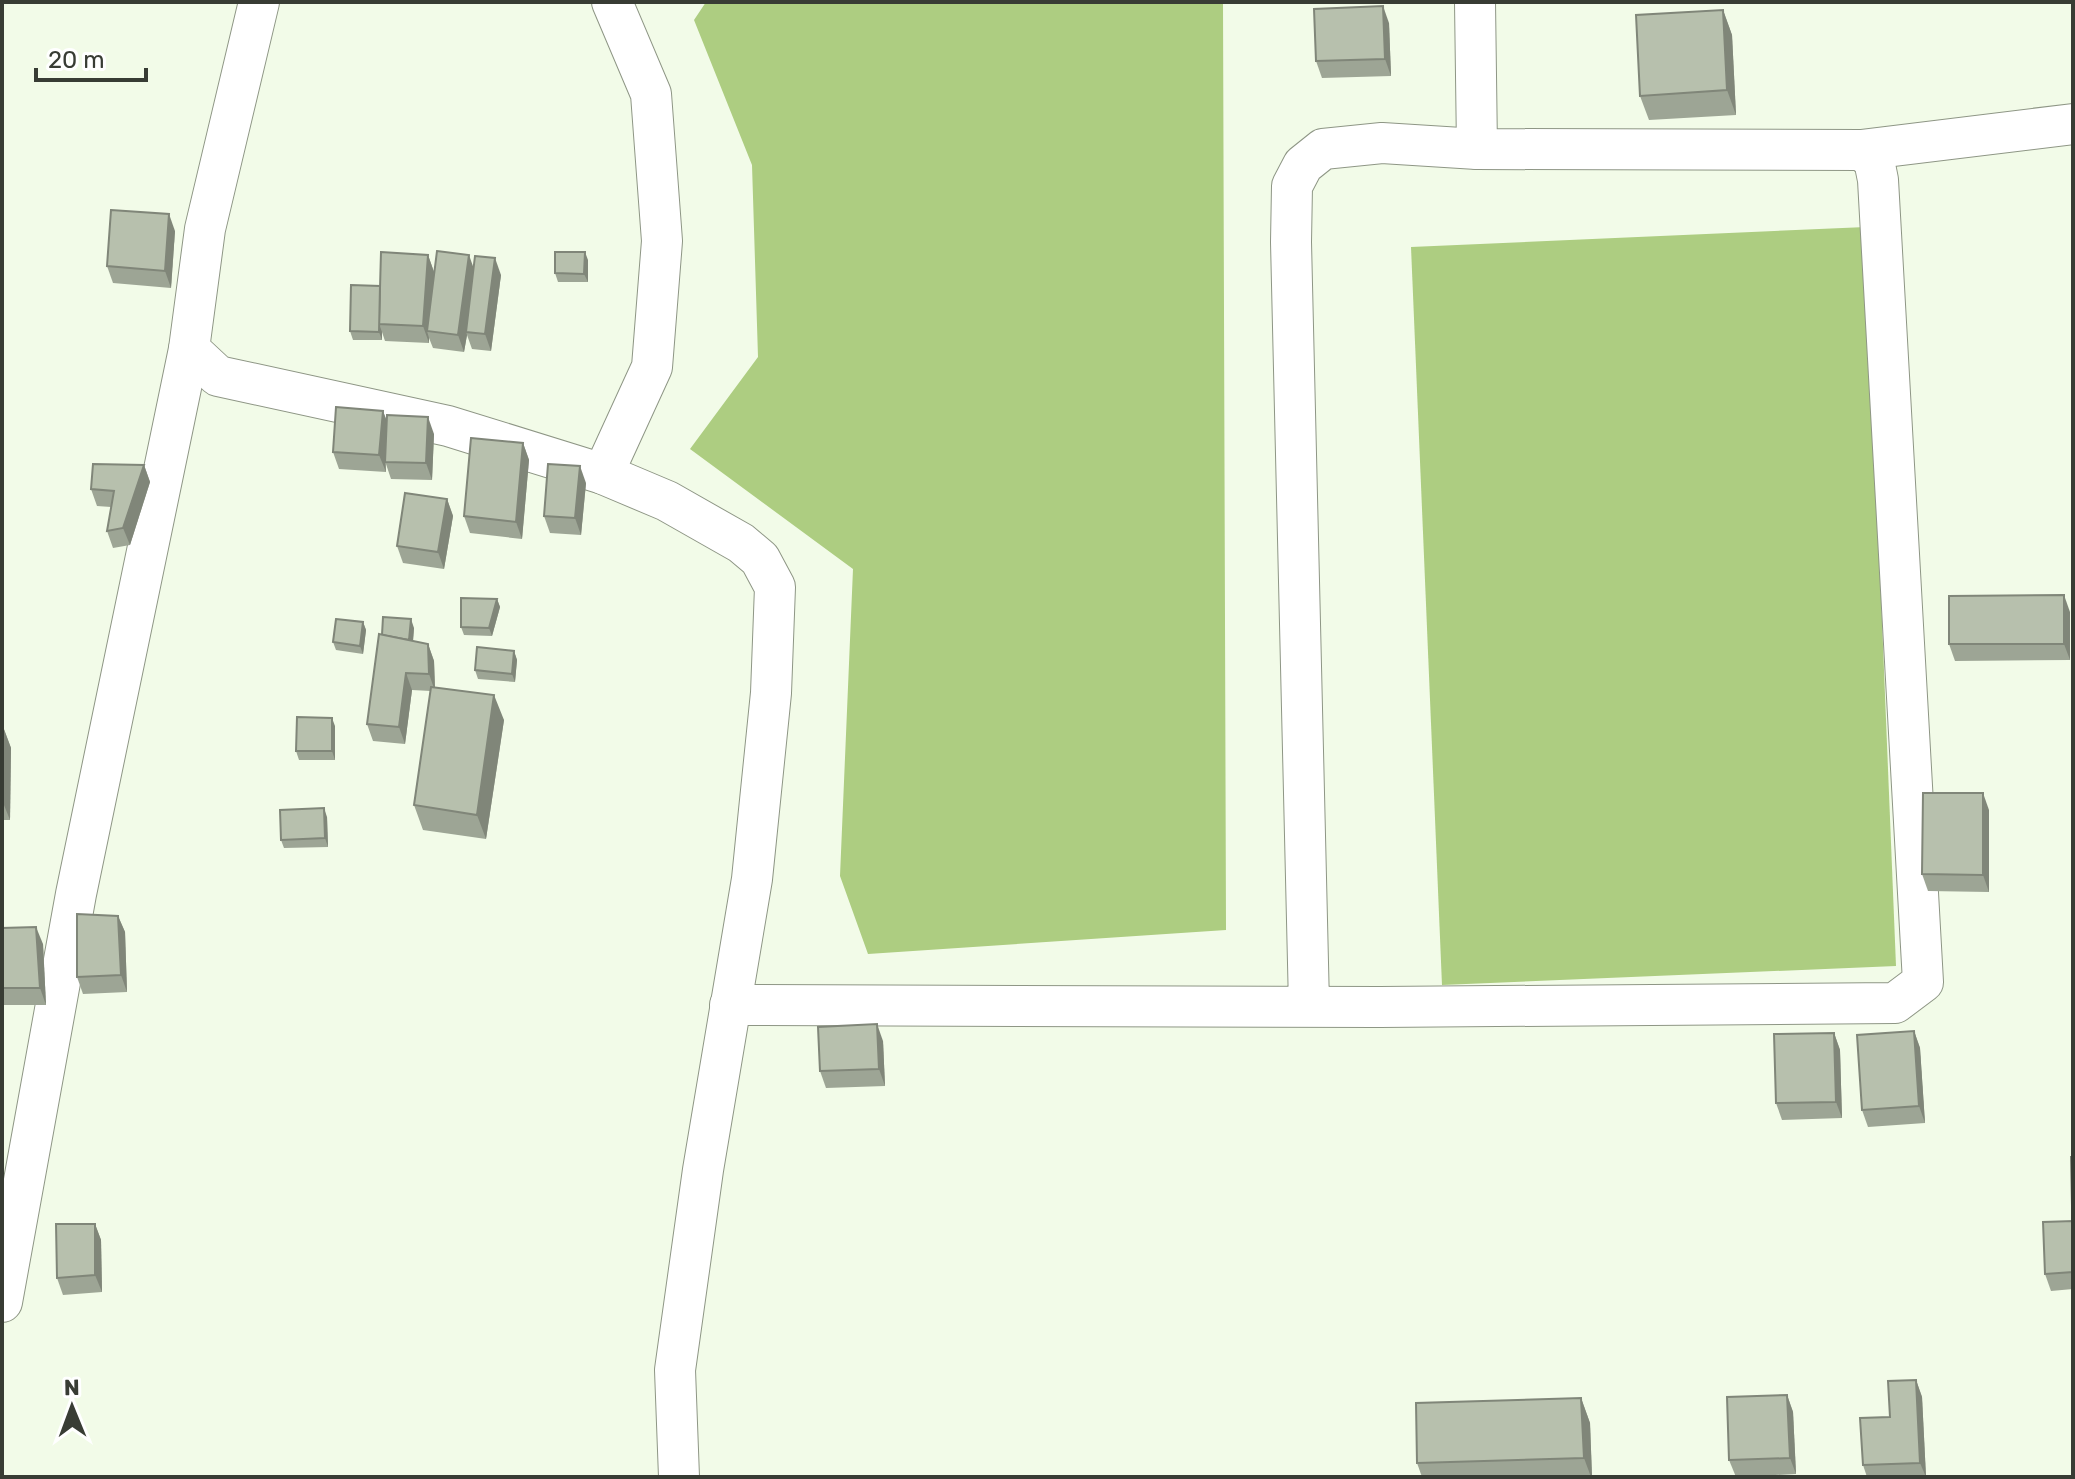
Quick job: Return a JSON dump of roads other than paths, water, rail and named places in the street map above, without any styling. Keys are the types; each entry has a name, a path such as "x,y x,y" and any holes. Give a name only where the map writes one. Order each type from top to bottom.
{"street":[{"path":"2,1302 76,894 189,349 205,229 259,2"},
{"path":"603,474 652,367 662,241 651,94 612,2"},
{"path":"1475,2 1477,149"},
{"path":"1309,1005 1291,242 1292,186 1303,165 1323,149 1382,143 1477,149 1861,150 2073,124"},
{"path":"730,1005 1380,1007 1895,1003 1923,982 1878,180 1874,160 1861,150"},
{"path":"189,349 218,376 448,426 603,474 667,501 741,543 760,559 775,587 771,693 752,879 703,1170 675,1370 679,1477"}]}
